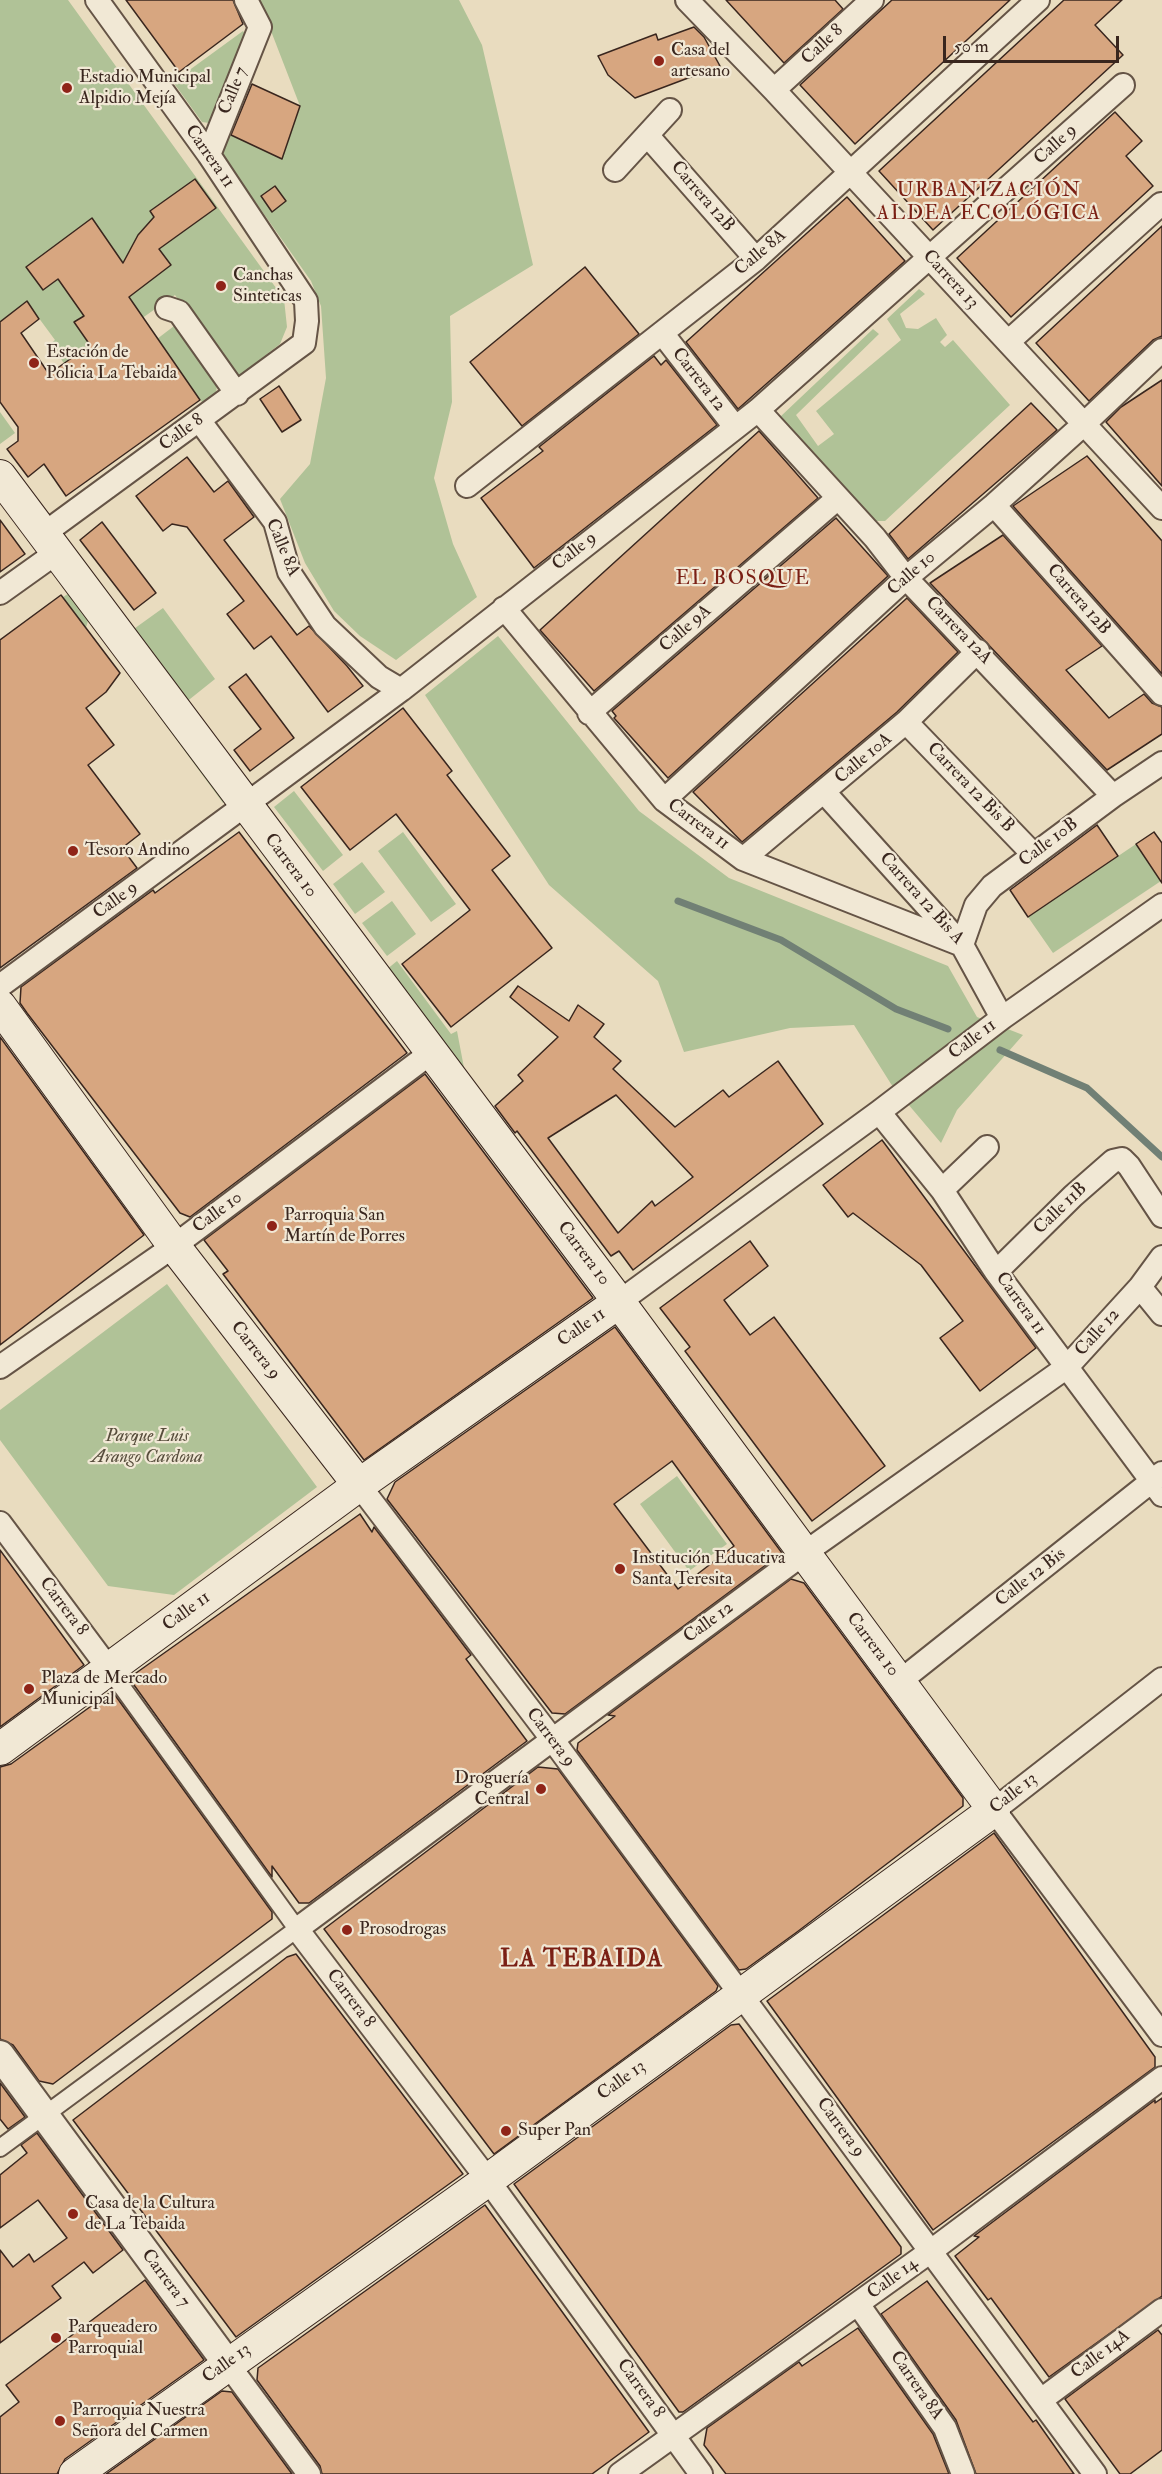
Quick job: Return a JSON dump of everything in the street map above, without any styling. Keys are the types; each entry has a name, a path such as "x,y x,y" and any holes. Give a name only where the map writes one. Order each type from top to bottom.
{"main road":[{"name":"Carrera 10","path":"0,477 245,807 619,1302 994,1810"},
{"name":"Carrera 9","path":"0,1006 174,1246 359,1485"},
{"name":"Calle 11","path":"0,1749 359,1485 619,1302"},
{"name":"Calle 13","path":"75,2474 227,2363 488,2180 994,1810"}],"street":[{"name":"Carrera 11","path":"97,0 208,155 306,302 307,321"},
{"name":"Calle 7","path":"208,155 260,27 246,0"},
{"name":"Carrera 13","path":"687,0 774,90 1162,508"},
{"name":"Calle 8A","path":"467,486 756,259 852,174 1038,0"},
{"name":"Calle 8","path":"774,90 860,4"},
{"name":"Calle 9","path":"0,986 401,690 758,410 1123,85"},
{"path":"615,170 670,110"},
{"name":"Carrera 12B","path":"647,135 756,259"},
{"path":"1008,342 1161,204"},
{"path":"168,308 179,312 237,394"},
{"name":"Calle 8","path":"0,593 49,544 199,420 304,343 307,321"},
{"name":"Carrera 12","path":"662,333 735,427"},
{"name":"Calle 10","path":"664,800 906,578 994,505 1084,424 1162,350"},
{"name":"Carrera 12A","path":"758,410 838,498 906,578 978,651 1113,796"},
{"name":"Calle 8A","path":"199,420 275,522 289,572 325,626 379,677 401,690"},
{"name":"Calle 9A","path":"589,713 838,498"},
{"name":"Carrera 12B","path":"994,505 1162,694"},
{"name":"Carrera 11","path":"504,608 589,713 664,800 743,859 963,945"},
{"name":"Calle 10A","path":"743,859 906,722 978,651"},
{"name":"Carrera 12 Bis B","path":"906,722 1033,854"},
{"name":"Calle 10B","path":"963,945 976,905 992,886 1113,796 1162,763"},
{"name":"Carrera 12 Bis A","path":"824,792 963,945 1002,1018"},
{"name":"Calle 11","path":"619,1302 879,1112 1002,1018 1162,905"},
{"name":"Calle 10","path":"0,1367 174,1246 432,1053"},
{"name":"Carrera 11","path":"879,1112 942,1190 996,1272 1067,1367 1159,1483"},
{"path":"942,1190 987,1147"},
{"name":"Calle 11B","path":"996,1272 1113,1161 1122,1159 1129,1166 1162,1216"},
{"name":"Calle 12","path":"297,1929 803,1554 1067,1367 1140,1287 1162,1257"},
{"path":"1140,1287 1162,1314"},
{"name":"Calle 12 Bis","path":"899,1682 1159,1483"},
{"name":"Carrera 9","path":"359,1485 552,1738 1095,2474"},
{"name":"Carrera 8","path":"0,1523 110,1669 297,1929 488,2180 701,2474"},
{"name":"Calle 13","path":"994,1810 1162,1678"},
{"name":"Carrera 10","path":"994,1810 1162,2035"},
{"path":"0,2148 297,1929"},
{"name":"Carrera 7","path":"0,2055 309,2474"},
{"name":"Calle 14","path":"620,2474 931,2251 1162,2078"},
{"name":"Carrera 8A","path":"858,2304 945,2428 963,2474"},
{"name":"Calle 14A","path":"1041,2400 1162,2310"}],"green space":[{"name":"Estadio Municipal Alpidio Mejía","path":"0,0 68,0 284,299 287,327 280,344 235,379 175,295 104,345 79,384 50,344 55,340 27,302 0,322"},
{"path":"259,0 459,0 482,45 533,265 450,316 452,402 434,478 453,544 477,597 396,660 360,636 334,611 305,563 280,499 310,464 326,378 321,306 311,281 221,153 229,134 282,159 300,106"},
{"path":"243,31 245,34 215,117 209,123 202,122 173,82"},
{"path":"919,289 925,294 900,314 906,328 918,329 936,318 947,335 940,342 945,347 953,340 1010,405 885,521 876,521 780,417 873,329 879,334 796,415 818,446 834,434 816,411 901,340 887,319"},
{"path":"178,323 217,382 216,396 204,405 157,339"},
{"path":"0,412 15,433 0,444"},
{"path":"71,592 89,617 86,628 63,597"},
{"path":"163,608 215,679 185,703 131,631"},
{"path":"100,631 225,801 223,803 97,632"},
{"path":"498,636 639,811 729,878 948,966 977,1017 1023,1035 957,1110 941,1143 891,1084 854,1025 790,1028 684,1052 658,981 549,885 425,695"},
{"path":"294,791 343,855 323,871 274,807"},
{"path":"403,832 456,904 431,922 378,851"},
{"path":"1136,844 1161,881 1053,953 1028,917"},
{"path":"362,862 385,892 355,914 333,884"},
{"path":"392,901 416,934 387,956 362,923"},
{"path":"397,961 451,1034 457,1031 465,1073 386,970"},
{"name":"Parque Luis Arango Cardona","path":"167,1284 317,1487 174,1595 108,1586 0,1440 0,1410"},
{"path":"677,1476 727,1544 689,1571 640,1504"}],"building":[{"path":"126,0 233,0 243,24 179,72"},
{"path":"726,0 835,0 843,9 784,63"},
{"path":"892,0 1010,0 855,144 800,85"},
{"path":"1064,0 1122,0 1095,25 1123,55 933,230 879,171"},
{"name":"Casa del artesano","path":"694,27 704,37 720,66 635,98 608,75 598,56 656,34 658,40"},
{"path":"252,84 300,106 282,159 231,135"},
{"path":"1115,112 1142,141 1126,156 1153,186 1011,317 957,258"},
{"path":"195,179 216,208 159,249 171,265 129,297 200,400 66,496 44,464 28,477 7,449 18,441 18,427 0,402 0,322 27,301 39,319 21,333 49,374 90,345 74,322 84,316 58,279 43,290 26,267 92,218 123,263 138,235 154,217 150,211"},
{"path":"275,186 286,201 272,212 261,196"},
{"path":"847,197 905,261 738,409 686,342"},
{"path":"1162,226 1162,336 1153,340 1089,401 1036,343"},
{"path":"585,267 639,334 522,426 470,362"},
{"path":"654,356 661,365 666,360 717,425 534,568 481,498 543,451 539,447"},
{"path":"1162,380 1162,486 1106,422 1121,407"},
{"path":"279,386 301,420 282,432 260,399"},
{"path":"1031,403 1057,430 908,559 889,534"},
{"path":"759,431 818,498 594,691 540,630"},
{"path":"1087,456 1162,541 1162,674 1013,506"},
{"path":"187,457 214,492 228,481 254,517 224,540 297,635 309,626 363,686 328,712 271,636 254,649 227,614 244,601 187,527 172,524 163,531 136,496"},
{"path":"836,518 888,576 668,778 614,718 616,716 612,711"},
{"path":"0,520 25,554 0,572"},
{"path":"102,522 156,593 134,610 80,540"},
{"path":"1003,535 1102,646 1066,670 1109,718 1144,694 1152,703 1162,707 1162,734 1107,770 930,583"},
{"path":"61,595 120,673 106,692 86,708 114,745 88,765 140,834 122,848 137,868 0,968 0,640"},
{"path":"907,598 958,652 897,712 742,842 693,792"},
{"path":"246,674 294,738 250,771 234,750 261,729 229,687"},
{"path":"403,708 452,771 447,775 510,856 492,870 552,948 451,1027 402,964 470,910 396,814 350,850 301,787"},
{"path":"1097,825 1118,856 1028,917 1010,890"},
{"path":"239,832 407,1053 190,1217 180,1213 27,1013 20,1003 21,987 153,890 155,893"},
{"path":"1154,832 1162,843 1162,883 1136,844"},
{"path":"518,986 569,1021 578,1005 604,1024 594,1037 621,1061 613,1069 675,1127 723,1090 729,1097 778,1061 823,1124 633,1270 619,1251 611,1256 517,1131 515,1133 495,1106 523,1081 518,1075 558,1037 510,997","holes":["616,1095 693,1177 655,1206 652,1201 618,1233 548,1138"]},
{"path":"0,1037 144,1235 0,1345"},
{"path":"425,1074 593,1298 364,1460 223,1274 228,1271 204,1240"},
{"path":"882,1140 1036,1348 980,1391 940,1338 963,1321 921,1265 853,1213 848,1217 823,1185"},
{"path":"750,1241 768,1266 724,1300 750,1335 774,1317 885,1466 812,1521 685,1351 690,1347 660,1308"},
{"path":"615,1327 782,1553 565,1714 552,1713 387,1499 395,1482","holes":["672,1461 734,1546 678,1589 614,1504"]},
{"path":"360,1514 372,1532 374,1527 471,1655 466,1659 527,1741 309,1903 299,1903 272,1866 272,1877 129,1678"},
{"name":"Plaza de Mercado Municipal","path":"0,1550 84,1665 0,1727"},
{"path":"791,1579 804,1583 963,1798 963,1806 797,1932 746,1969 739,1970 577,1750 578,1743 615,1716 608,1715"},
{"path":"112,1691 272,1912 272,1919 53,2084 39,2081 13,2045 0,2039 0,1767 11,1764"},
{"path":"538,1767 558,1769 718,1986 716,1991 494,2154 324,1929"},
{"path":"994,1833 1155,2057 1155,2067 933,2230 767,2001"},
{"path":"296,1954 463,2174 236,2337 73,2120 287,1957"},
{"path":"739,2024 901,2247 901,2254 683,2412 679,2412 514,2184 731,2025"},
{"path":"0,2083 25,2117 8,2129 0,2119"},
{"path":"1162,2098 1162,2296 1049,2377 991,2298 988,2300 955,2256 979,2237 974,2236 1155,2100 1155,2103"},
{"path":"37,2133 123,2250 93,2273 84,2262 52,2286 61,2298 0,2343 0,2250 13,2267 29,2254 34,2262 67,2238 38,2200 0,2228 0,2175 27,2153 21,2145"},
{"path":"485,2205 649,2432 592,2474 322,2474 320,2466 257,2380 258,2368"},
{"path":"145,2280 204,2360 65,2459 57,2474 0,2474 0,2417 19,2402 6,2385"},
{"path":"927,2281 1033,2422 1036,2420 1074,2474 976,2474 956,2420 881,2314"},
{"path":"858,2328 933,2434 949,2474 726,2474 704,2445 707,2428 799,2362 802,2366"},
{"path":"1158,2330 1162,2335 1162,2450 1130,2474 1120,2474 1065,2399"},
{"path":"222,2391 232,2392 292,2474 106,2474"}],"waterway":[{"path":"678,901 781,940 896,1009 948,1029"},
{"path":"1000,1050 1087,1088 1162,1157"}],"place":[{"name":"Casa del artesano","path":"659,61"},
{"name":"Estadio Municipal Alpidio Mejía","path":"67,88"},
{"name":"Canchas Sinteticas","path":"221,286"},
{"name":"Estación de Policia La Tebaida","path":"34,363"},
{"name":"Tesoro Andino","path":"73,851"},
{"name":"Parroquia San Martín de Porres","path":"272,1226"},
{"name":"Institución Educativa Santa Teresita","path":"620,1569"},
{"name":"Plaza de Mercado Municipal","path":"29,1689"},
{"name":"Droguería Central","path":"541,1789"},
{"name":"Prosodrogas","path":"347,1930"},
{"name":"Super Pan","path":"506,2131"},
{"name":"Casa de la Cultura de La Tebaida","path":"73,2214"},
{"name":"Parqueadero Parroquial","path":"56,2338"},
{"name":"Parroquia Nuestra Señora del Carmen","path":"60,2421"}],"district":[{"name":"URBANIZACIÓN ALDEA ECOLÓGICA","path":"989,204"},
{"name":"EL BOSQUE","path":"743,580"},
{"name":"LA TEBAIDA","path":"582,1961"}]}
